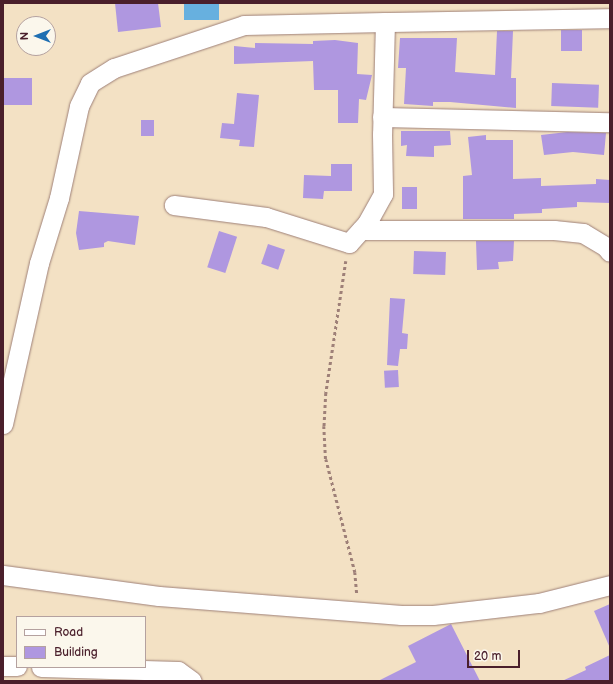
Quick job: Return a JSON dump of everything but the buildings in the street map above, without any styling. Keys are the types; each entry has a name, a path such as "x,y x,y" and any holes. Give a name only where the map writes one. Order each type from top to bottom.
{"street":[{"path":"3,424 39,263 60,198 79,106 90,83 114,68 244,24 610,18"},
{"path":"355,236 383,194 382,118 385,22"},
{"path":"382,118 610,122"},
{"path":"174,205 266,217 355,236 554,230 583,233 606,247 610,252"},
{"path":"3,575 159,596 360,612 433,615 538,603 610,584"},
{"path":"3,666 16,666"},
{"path":"74,668 178,671 192,681"}],"path":[{"path":"355,236 335,320 324,426 326,459 355,572 360,612"}],"water":[{"path":"184,3 219,3 219,20 184,20"}]}
